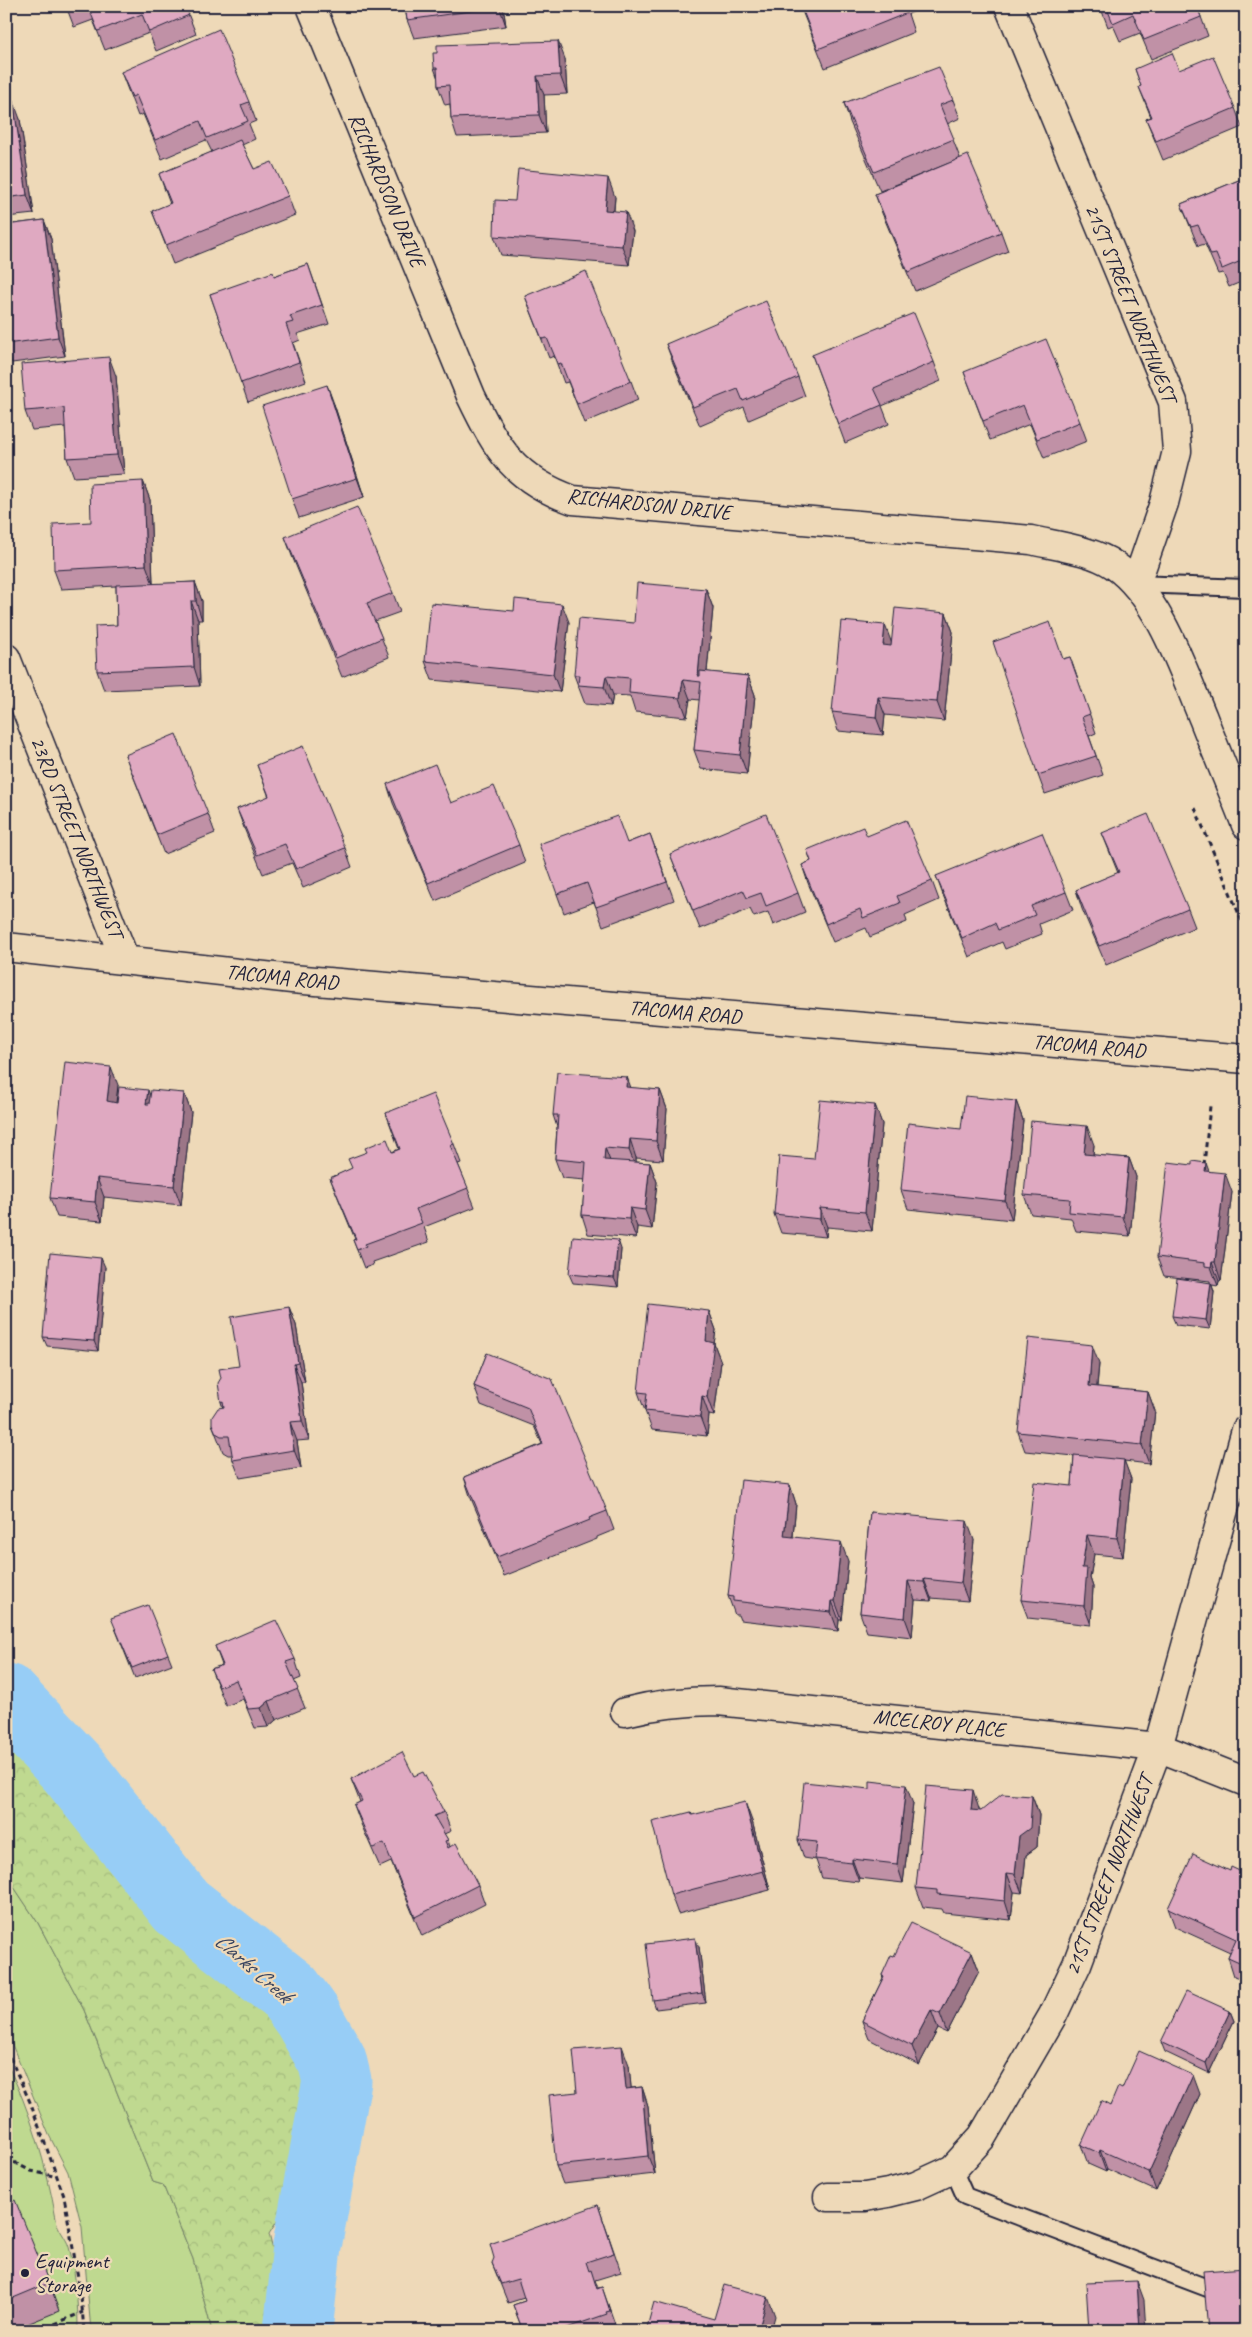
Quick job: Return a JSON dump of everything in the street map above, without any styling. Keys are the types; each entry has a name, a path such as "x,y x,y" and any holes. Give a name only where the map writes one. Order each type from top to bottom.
{"street":[{"name":"RICHARDSON DRIVE","path":"311,6 471,396 495,442 517,469 533,482 553,493 573,500 1031,540 1083,553 1113,564 1136,584"},
{"name":"21ST STREET NORTHWEST","path":"1009,6 1173,402 1177,451 1164,503 1136,584"},
{"path":"1136,584 1147,600 1173,648 1246,824"},
{"name":"23RD STREET NORTHWEST","path":"6,658 126,960"},
{"name":"TACOMA ROAD","path":"6,947 292,979 1246,1059"},
{"name":"21ST STREET NORTHWEST","path":"828,2197 865,2197 888,2194 916,2186 953,2170 982,2137 1053,2015 1077,1964 1158,1747 1246,1430"},
{"name":"MCELROY PLACE","path":"625,1712 670,1703 718,1701 1158,1747 1246,1782"}],"lane":[{"path":"1136,584 1246,588"},
{"path":"953,2170 965,2196 1210,2290"}],"path":[{"path":"1195,808 1246,931"},
{"path":"1203,1171 1210,1106"},
{"path":"6,2049 30,2102 64,2196 83,2312 84,2331"},
{"path":"6,2158 31,2171 58,2177"},
{"path":"38,2331 83,2312"}],"green space":[{"path":"6,1741 31,1759 103,1834 162,1913 260,1997 299,2047 317,2076 306,2143 291,2199 269,2234 280,2279 276,2331 212,2331 193,2259 163,2185 153,2182 84,2010 38,1923 6,1875"},
{"path":"6,1875 38,1923 84,2010 153,2182 163,2185 193,2259 212,2331 91,2331 82,2227 68,2172 49,2135 6,2030"},
{"path":"6,2062 23,2099 37,2139 57,2223 69,2247 76,2289 78,2331 6,2331"}],"building":[{"path":"88,6 185,6 189,15 149,32 142,14 98,31"},
{"path":"405,6 499,6 499,7 407,20"},
{"path":"801,6 904,6 907,13 818,49"},
{"path":"1106,6 1197,6 1201,17 1144,40 1133,14 1113,23"},
{"path":"219,29 249,102 241,105 248,121 207,138 200,121 155,140 136,95 132,97 121,72"},
{"path":"558,41 560,75 537,76 539,115 451,118 449,85 438,86 437,68 434,68 433,53 437,53 437,45"},
{"path":"1172,53 1179,70 1213,56 1235,108 1156,141 1146,119 1152,117 1139,87 1141,86 1135,69"},
{"path":"939,67 953,100 940,105 954,139 874,172 844,103"},
{"path":"13,100 27,195 6,198 6,101"},
{"path":"240,140 254,169 272,162 288,196 166,245 152,211 171,203 159,174"},
{"path":"968,155 1001,232 908,272 875,194"},
{"path":"518,169 608,178 605,210 626,212 622,246 494,236 495,200 515,201"},
{"path":"1246,177 1246,259 1222,269 1216,254 1211,255 1198,225 1191,227 1181,204"},
{"path":"44,220 58,337 6,344 6,225"},
{"path":"308,264 322,305 290,316 293,322 286,324 299,362 241,383 210,294 273,272 274,276"},
{"path":"586,271 631,381 577,404 561,363 558,364 547,338 542,339 525,296"},
{"path":"766,301 798,377 743,401 738,389 693,407 666,344"},
{"path":"914,313 934,362 874,388 882,405 838,424 812,355"},
{"path":"1046,339 1080,422 1037,439 1023,405 983,421 964,372"},
{"path":"109,357 117,455 67,458 64,408 25,411 21,364"},
{"path":"327,385 357,478 292,499 262,406"},
{"path":"143,481 146,565 54,570 53,524 91,522 90,484"},
{"path":"357,507 393,593 367,603 382,638 336,658 285,537"},
{"path":"195,582 196,601 191,601 194,667 97,671 95,626 117,625 116,585"},
{"path":"637,583 706,589 698,676 700,676 700,671 748,676 740,755 694,750 701,682 683,680 680,698 629,693 630,678 606,676 604,687 578,685 579,675 574,675 579,618 634,623"},
{"path":"515,599 562,604 553,674 425,661 431,603 514,611"},
{"path":"895,608 946,613 937,702 878,697 876,717 832,712 841,621 885,625 883,645 891,646"},
{"path":"1050,622 1063,659 1070,657 1090,714 1082,717 1096,756 1038,775 993,642"},
{"path":"176,734 208,814 157,835 125,755"},
{"path":"303,746 345,848 296,869 285,844 257,855 237,809 269,796 257,765"},
{"path":"435,764 451,803 494,786 519,845 428,883 387,784"},
{"path":"766,814 798,893 766,906 761,893 747,898 743,890 693,911 670,854"},
{"path":"1148,814 1188,909 1099,946 1076,890 1119,872 1102,833"},
{"path":"617,816 627,843 650,834 667,882 596,907 587,883 557,894 539,844"},
{"path":"906,820 932,881 897,896 900,903 863,918 860,909 826,924 802,865 811,861 807,850 863,827 867,836"},
{"path":"1042,833 1066,892 1031,906 1035,915 998,930 995,923 962,938 936,876"},
{"path":"65,1062 111,1067 107,1101 117,1103 119,1087 148,1090 146,1104 149,1104 151,1090 184,1093 174,1186 97,1178 95,1202 50,1198"},
{"path":"557,1072 627,1077 626,1087 660,1090 656,1141 630,1139 629,1150 605,1148 604,1160 650,1163 645,1210 630,1208 629,1219 582,1215 586,1162 555,1159 558,1115 553,1115"},
{"path":"433,1094 454,1144 450,1145 468,1188 416,1209 422,1223 365,1244 366,1246 357,1250 353,1240 356,1239 330,1178 352,1168 348,1159 367,1152 365,1148 387,1139 392,1152 400,1149 386,1113"},
{"path":"965,1096 1016,1101 1005,1201 901,1190 908,1123 961,1129"},
{"path":"820,1100 875,1105 865,1212 820,1208 820,1219 774,1214 779,1156 814,1159"},
{"path":"1031,1121 1087,1126 1084,1154 1129,1158 1123,1217 1069,1212 1070,1199 1024,1195"},
{"path":"1192,1161 1206,1163 1205,1171 1225,1173 1215,1262 1212,1262 1211,1267 1205,1266 1205,1263 1157,1257 1168,1162 1192,1165"},
{"path":"573,1236 618,1240 614,1278 569,1274"},
{"path":"50,1253 101,1258 94,1341 43,1337"},
{"path":"1177,1278 1211,1283 1206,1320 1172,1316"},
{"path":"648,1304 709,1311 706,1341 714,1343 707,1397 702,1396 700,1417 645,1411 647,1393 638,1392"},
{"path":"289,1307 298,1363 294,1364 302,1421 290,1422 294,1450 233,1460 229,1436 221,1436 216,1433 212,1424 212,1417 218,1408 224,1407 223,1401 221,1402 218,1383 221,1378 219,1369 239,1366 231,1317"},
{"path":"1028,1338 1092,1345 1089,1386 1148,1392 1142,1445 1018,1432"},
{"path":"487,1353 552,1379 607,1511 589,1518 590,1520 497,1557 464,1477 543,1444 528,1408 474,1386"},
{"path":"1074,1455 1124,1460 1117,1538 1087,1535 1082,1568 1087,1568 1084,1606 1021,1600 1034,1482 1072,1486"},
{"path":"741,1480 790,1485 784,1536 841,1542 835,1601 832,1601 831,1612 733,1601 733,1597 728,1596"},
{"path":"870,1512 967,1521 961,1583 924,1579 924,1582 908,1581 905,1618 860,1613"},
{"path":"148,1605 168,1654 132,1668 111,1618"},
{"path":"276,1620 295,1659 286,1662 298,1689 269,1701 261,1708 248,1709 236,1680 219,1687 211,1669 223,1665 215,1646"},
{"path":"402,1752 414,1776 423,1772 444,1812 434,1816 448,1840 445,1841 448,1848 456,1843 478,1885 415,1917 384,1843 373,1848 354,1805 362,1801 351,1779"},
{"path":"870,1781 906,1785 897,1864 852,1859 852,1863 815,1859 817,1842 798,1840 804,1782 870,1789"},
{"path":"926,1786 973,1790 971,1810 981,1811 1002,1794 1032,1796 1030,1828 1019,1836 1015,1874 1007,1873 1005,1901 937,1894 937,1890 916,1888"},
{"path":"745,1802 763,1871 671,1895 652,1822 691,1812 692,1815"},
{"path":"1193,1854 1230,1871 1231,1867 1246,1874 1246,1965 1228,1957 1236,1939 1168,1908"},
{"path":"911,1923 972,1952 940,2014 931,2010 912,2046 862,2021 884,1976 882,1975 891,1955 894,1956"},
{"path":"695,1938 702,1993 653,2000 646,1944"},
{"path":"1186,1991 1230,2011 1206,2063 1161,2042"},
{"path":"622,2046 626,2089 642,2087 648,2156 556,2166 549,2095 577,2092 573,2050"},
{"path":"1139,2051 1193,2075 1149,2172 1100,2150 1099,2153 1081,2145 1101,2101 1110,2106 1118,2087 1122,2089"},
{"path":"15,2200 49,2283 6,2301 6,2204"},
{"path":"598,2205 614,2253 586,2262 589,2271 591,2270 597,2289 602,2287 610,2311 606,2312 607,2314 558,2331 523,2331 513,2305 525,2301 518,2279 501,2284 492,2263 494,2258 490,2244"},
{"path":"1246,2268 1246,2331 1208,2331 1203,2271"},
{"path":"1137,2281 1140,2331 1089,2331 1086,2283"},
{"path":"724,2285 768,2297 758,2331 646,2331 654,2302 714,2319"}],"waterway":[{"name":"Clarks Creek","path":"6,1698 72,1768 181,1906 289,1991 307,2016 332,2060 337,2081 307,2246 298,2331"}],"place":[{"name":"Equipment Storage","path":"25,2273"}]}
